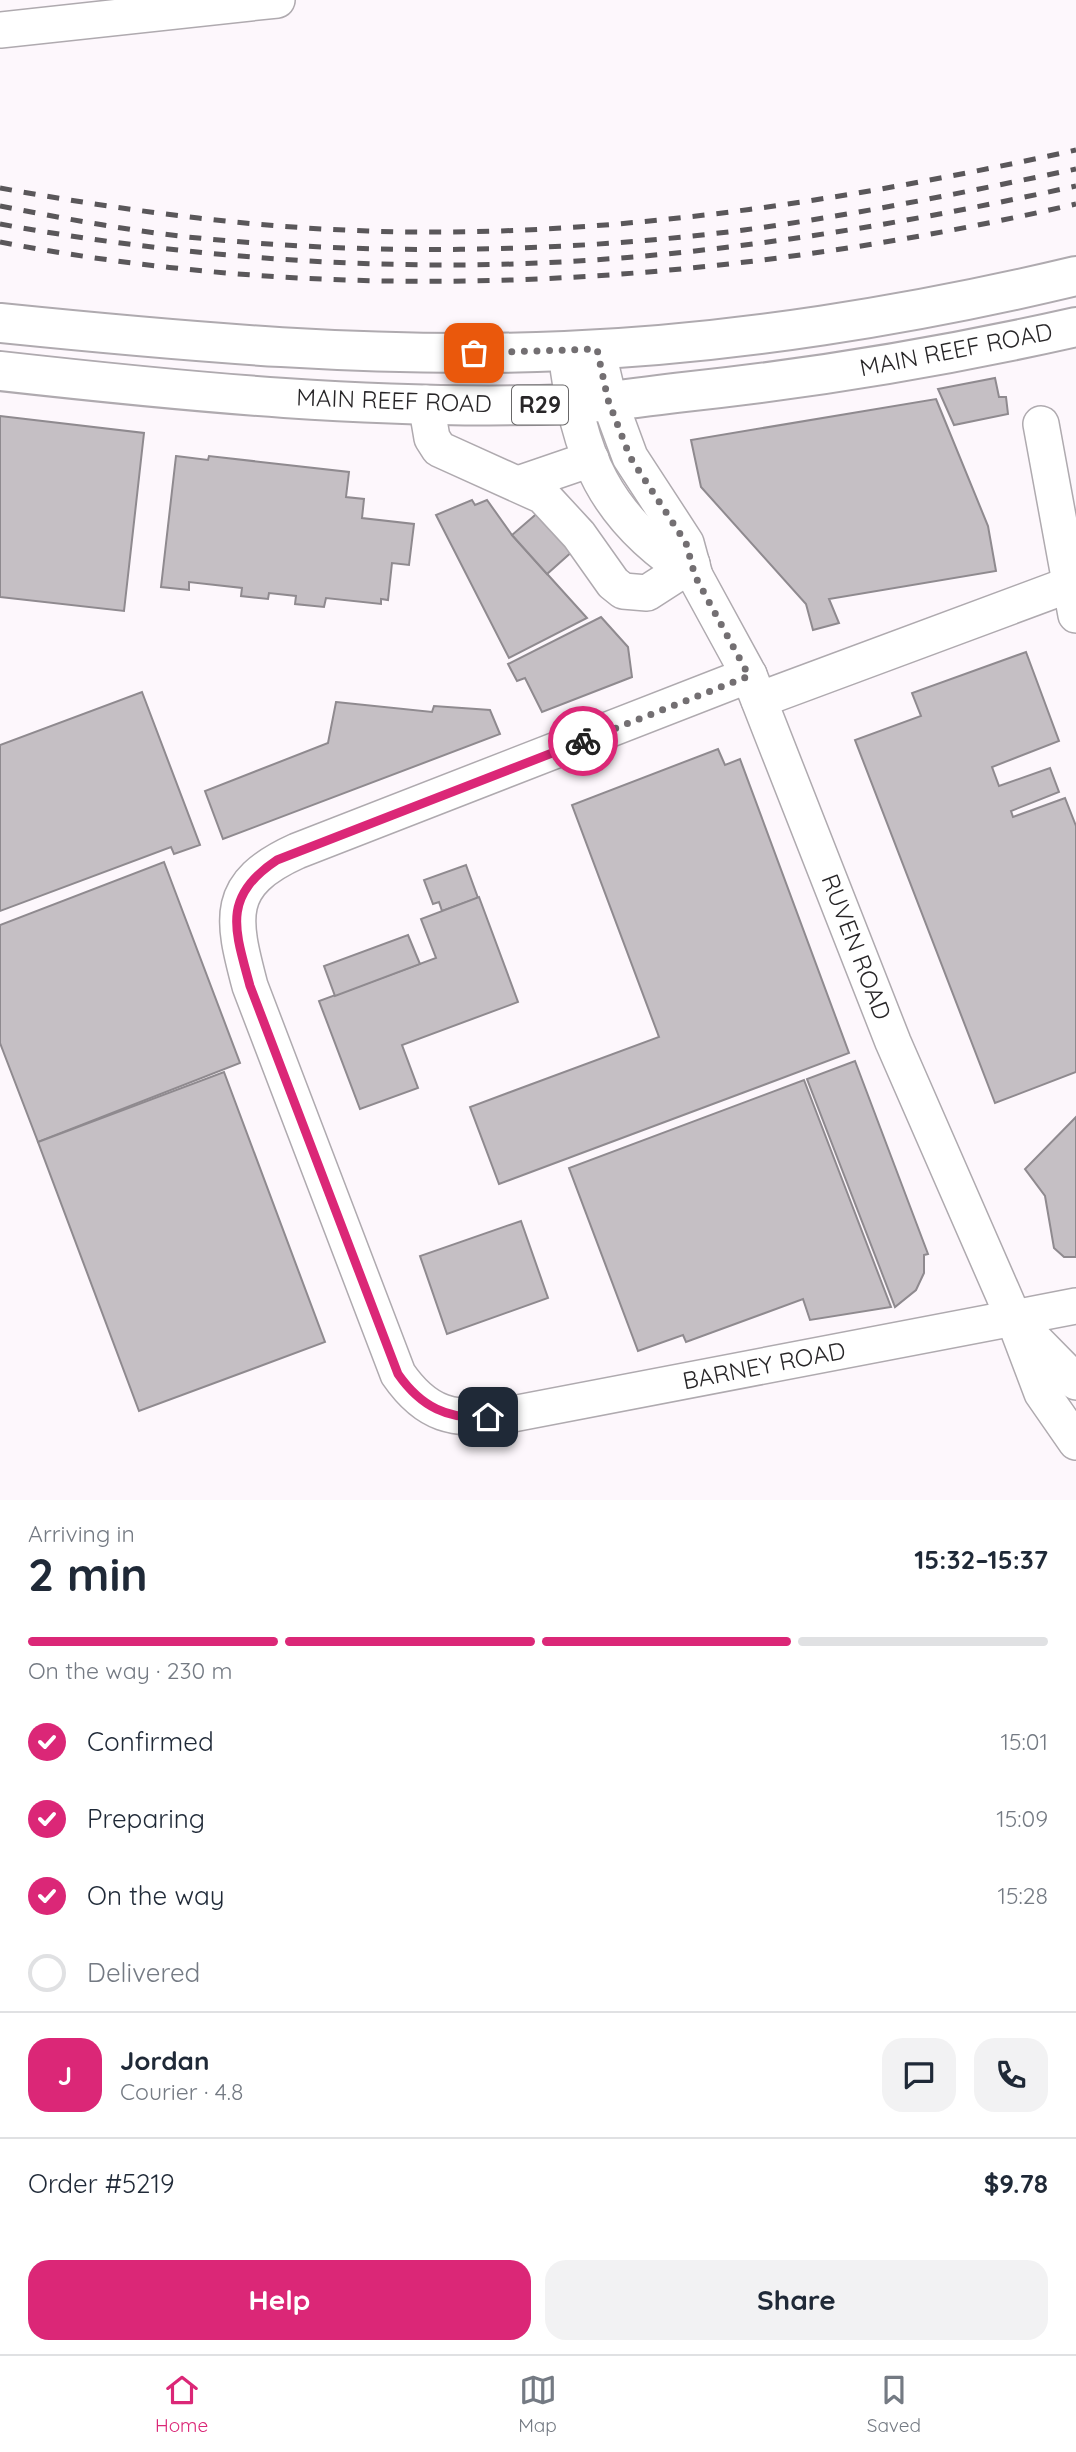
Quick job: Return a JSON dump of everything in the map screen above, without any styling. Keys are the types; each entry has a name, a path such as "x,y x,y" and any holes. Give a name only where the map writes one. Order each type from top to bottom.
{"main road":[{"name":"MAIN REEF ROAD","path":"0,323 145,338 381,352 582,350 659,345 850,321 1076,276"},
{"name":"MAIN REEF ROAD","path":"0,371 122,385 426,403 591,402 744,386 863,369 1076,327"}],"street":[{"path":"0,30 268,1"},
{"name":"RUVEN ROAD","path":"582,350 591,402 591,459 623,517 661,554 691,570"},
{"name":"RUVEN ROAD","path":"591,402 686,543 691,570 754,688 893,1042 1014,1319 1042,1393 1076,1442"},
{"path":"426,403 432,438 439,449 548,500 579,535 613,583 623,591 641,595 691,570"},
{"path":"754,688 1074,600 1041,424"},
{"path":"518,484 591,459"},
{"name":"BARNEY ROAD","path":"754,688 297,851 263,869 238,901 238,939 250,986 398,1374 412,1394 429,1408 452,1416 502,1416 1076,1306"},
{"name":"RUVEN ROAD","path":"1014,1319 1076,1382"}],"building":[{"path":"995,378 999,397 1006,397 1008,414 954,425 938,389"},
{"path":"936,399 988,526 996,571 829,599 839,623 813,630 806,604 701,487 691,440"},
{"path":"0,416 144,433 124,611 0,597"},
{"path":"176,456 208,460 209,456 349,472 346,497 364,499 362,518 414,524 409,565 392,563 388,600 381,599 381,604 326,598 324,607 295,604 296,596 269,593 268,599 241,596 242,588 189,582 189,590 161,587"},
{"path":"472,500 475,505 487,500 512,535 587,618 509,658 436,515"},
{"path":"549,503 583,542 547,574 512,535"},
{"path":"601,617 628,647 632,677 542,712 525,678 517,681 508,664"},
{"path":"1026,652 1059,741 992,767 999,786 1050,768 1059,792 1011,811 1013,817 1065,798 1076,826 1076,1072 995,1103 855,740 921,716 912,693"},
{"path":"142,692 200,845 174,854 171,847 0,911 0,745"},
{"path":"336,702 432,712 434,706 490,710 500,734 223,839 205,791 328,743"},
{"path":"718,749 725,765 740,759 849,1053 499,1184 470,1107 659,1037 572,805"},
{"path":"164,862 240,1063 38,1142 0,1043 0,925"},
{"path":"466,865 478,898 442,911 439,902 433,904 424,880"},
{"path":"479,897 518,1002 402,1045 418,1088 360,1109 319,1001 436,958 421,919"},
{"path":"408,935 420,964 335,996 324,966"},
{"path":"855,1061 928,1254 924,1255 924,1273 916,1290 895,1307 807,1079"},
{"path":"224,1072 325,1342 139,1411 38,1142"},
{"path":"804,1080 891,1307 810,1320 803,1299 686,1342 683,1335 638,1351 569,1168"},
{"path":"1076,1117 1076,1257 1064,1257 1054,1248 1045,1196 1025,1169"},
{"path":"521,1221 548,1298 447,1334 420,1256"}],"railway":[{"path":"0,188 137,210 275,226 457,232 547,229 725,213 813,200 1076,150"},
{"path":"0,206 141,231 256,243 396,249 537,247 676,238 786,224 1076,169"},
{"path":"0,224 112,242 224,255 393,264 529,263 687,252 844,231 1076,186"},
{"path":"0,242 134,263 269,276 404,281 540,279 675,270 810,254 944,232 1076,204"}],"way so far":[{"path":"474,353 597,349 608,400 630,457 686,543 695,576 749,676 583,741"}],"route":[{"path":"488,1417 452,1416 429,1408 412,1394 398,1374 350,1256 250,986 238,939 238,901 252,879 277,860 583,741"}]}
